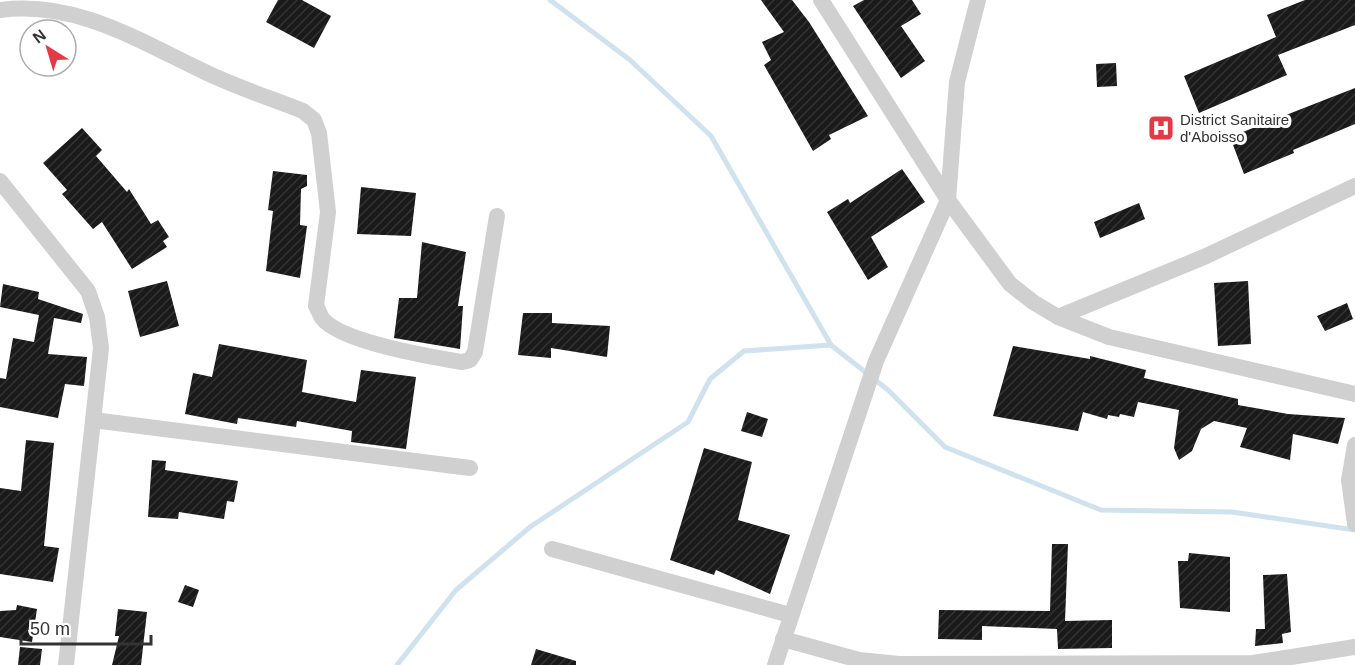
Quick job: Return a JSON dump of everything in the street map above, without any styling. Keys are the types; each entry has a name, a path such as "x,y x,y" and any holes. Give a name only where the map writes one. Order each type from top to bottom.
{"street":[{"path":"775,665 876,361 948,200 957,82 978,0"},
{"path":"823,1 948,200 1010,284 1058,317 1108,337 1355,394"},
{"path":"0,10 18,5 47,5 87,12 206,73 303,111 314,120 319,133 328,213 316,306 322,318 335,328 399,352 462,362 470,360 475,352 497,216"},
{"path":"0,181 88,291 97,317 101,348 66,665"},
{"path":"1058,317 1204,257 1355,186"},
{"path":"93,420 470,468"},
{"path":"1355,445 1349,480 1355,524"},
{"path":"552,549 790,615"},
{"path":"783,639 859,660 899,664 1253,663 1355,647"}],"building":[{"path":"278,0 302,0 331,16 314,48 266,22"},
{"path":"761,0 792,0 809,22 868,116 829,135 831,139 813,151 764,65 771,60 762,42 784,32"},
{"path":"864,0 912,0 921,14 901,26 925,61 901,78 853,6"},
{"path":"1305,0 1355,0 1355,25 1278,55 1287,75 1199,113 1184,76 1276,37 1267,15"},
{"path":"1116,63 1117,86 1097,87 1096,64"},
{"path":"1355,88 1355,124 1244,174 1230,137"},
{"path":"82,128 102,150 96,156 127,192 129,189 151,224 158,220 169,237 163,241 167,247 132,269 102,222 93,229 62,194 67,190 43,163"},
{"path":"902,169 925,202 871,237 888,267 868,280 827,212 848,199 850,203"},
{"path":"273,171 307,175 307,186 301,189 300,225 307,226 300,278 266,271 273,211 268,210"},
{"path":"361,187 416,193 411,236 357,234"},
{"path":"1139,203 1145,219 1100,238 1094,222"},
{"path":"422,242 466,252 458,306 463,306 460,349 394,338 399,298 417,298"},
{"path":"167,281 179,326 140,337 128,291"},
{"path":"1248,281 1251,344 1218,346 1214,283"},
{"path":"3,284 39,292 38,299 83,314 81,323 54,318 48,354 87,357 84,386 65,384 58,418 0,407 0,378 6,379 13,338 34,342 39,315 0,307"},
{"path":"1347,303 1353,319 1325,331 1317,316"},
{"path":"523,313 552,313 552,323 610,326 607,357 551,348 551,358 518,355"},
{"path":"219,344 307,360 302,392 356,402 361,370 416,377 406,449 351,442 352,431 297,421 296,427 238,418 237,424 185,414 193,373 212,377"},
{"path":"1013,346 1090,359 1090,356 1146,370 1144,378 1238,399 1238,405 1288,414 1345,418 1338,444 1293,434 1290,460 1240,447 1247,428 1214,421 1201,429 1192,451 1179,460 1174,448 1179,410 1138,402 1134,417 1120,414 1119,417 1108,415 1107,419 1083,412 1078,431 993,416"},
{"path":"747,412 768,419 762,437 741,431"},
{"path":"26,440 54,443 44,546 59,548 53,582 0,574 0,488 21,491"},
{"path":"704,448 752,462 738,520 790,535 770,594 716,570 714,575 670,560"},
{"path":"152,460 166,461 165,470 238,481 234,502 227,501 224,519 179,512 178,519 148,517"},
{"path":"1052,544 1068,544 1065,621 1112,620 1112,648 1058,649 1057,629 982,626 982,640 938,639 939,610 1050,611"},
{"path":"1189,553 1230,557 1230,612 1180,608 1178,561 1188,561"},
{"path":"1287,574 1291,632 1282,634 1283,643 1255,646 1256,629 1265,629 1263,575"},
{"path":"185,585 199,590 193,607 178,602"},
{"path":"17,605 37,609 32,642 0,637 0,611 16,610"},
{"path":"118,609 147,612 141,665 112,665 119,636 115,636"},
{"path":"20,647 42,649 40,665 18,665"},
{"path":"536,649 576,661 576,665 531,665"}],"waterway":[{"path":"550,0 630,60 711,136 831,345 888,390 945,447 1101,510 1232,512 1355,530"},
{"path":"397,665 456,590 530,527 688,422 710,379 744,351 831,345"}],"place":[{"name":"District Sanitaire d'Aboisso","path":"1161,128"}]}
